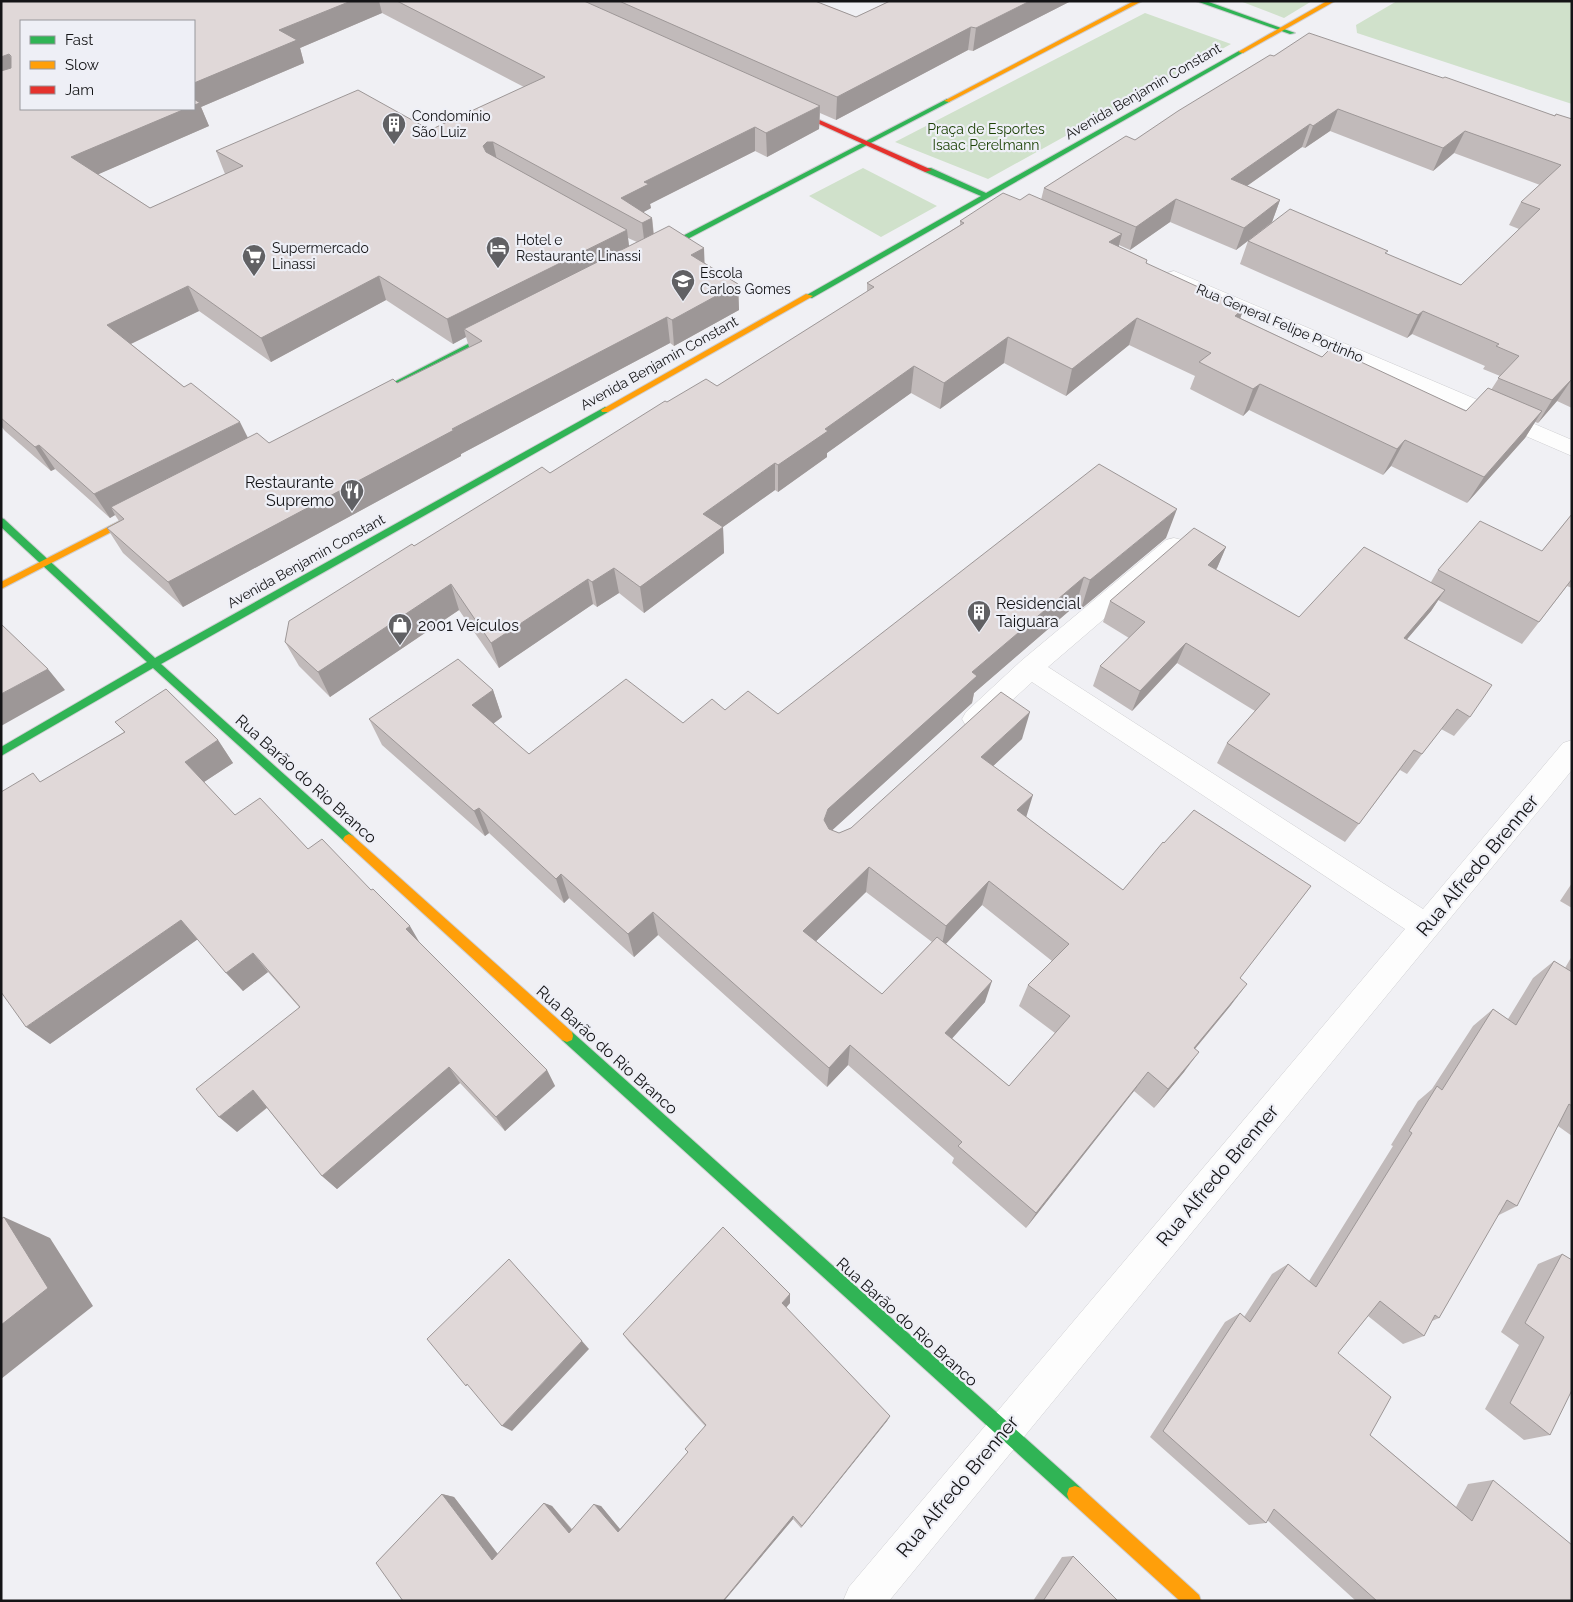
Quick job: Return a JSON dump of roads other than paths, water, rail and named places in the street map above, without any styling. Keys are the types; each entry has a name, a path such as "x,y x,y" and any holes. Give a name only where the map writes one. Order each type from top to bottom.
{"main road":[{"path":"639,260 1139,1"},
{"path":"1198,1 1300,36"},
{"name":"Avenida Benjamin Constant","path":"1,752 154,663 1332,1"},
{"path":"777,103 988,196"},
{"path":"358,403 516,323"},
{"path":"1,586 149,509"},
{"name":"Rua Barão do Rio Branco","path":"1,521 154,663 1193,1601"}],"street":[{"path":"988,196 1006,204"},
{"name":"Rua General Felipe Portinho","path":"1161,272 1572,450"},
{"path":"959,734 1030,668 1174,546"},
{"path":"1030,668 1425,926"},
{"name":"Rua Alfredo Brenner","path":"863,1601 1003,1430 1572,751"}],"place":[{"name":"Condomínio São Luiz","path":"394,145"},
{"name":"Hotel e Restaurante Linassi","path":"498,269"},
{"name":"Supermercado Linassi","path":"254,277"},
{"name":"Escola Carlos Gomes","path":"683,302"},
{"name":"Restaurante Supremo","path":"352,512"},
{"name":"Residencial Taiguara","path":"979,633"},
{"name":"2001 Veículos","path":"400,646"}],"park label":[{"name":"Praça de Esportes Isaac Perelmann","path":"986,138"}]}
